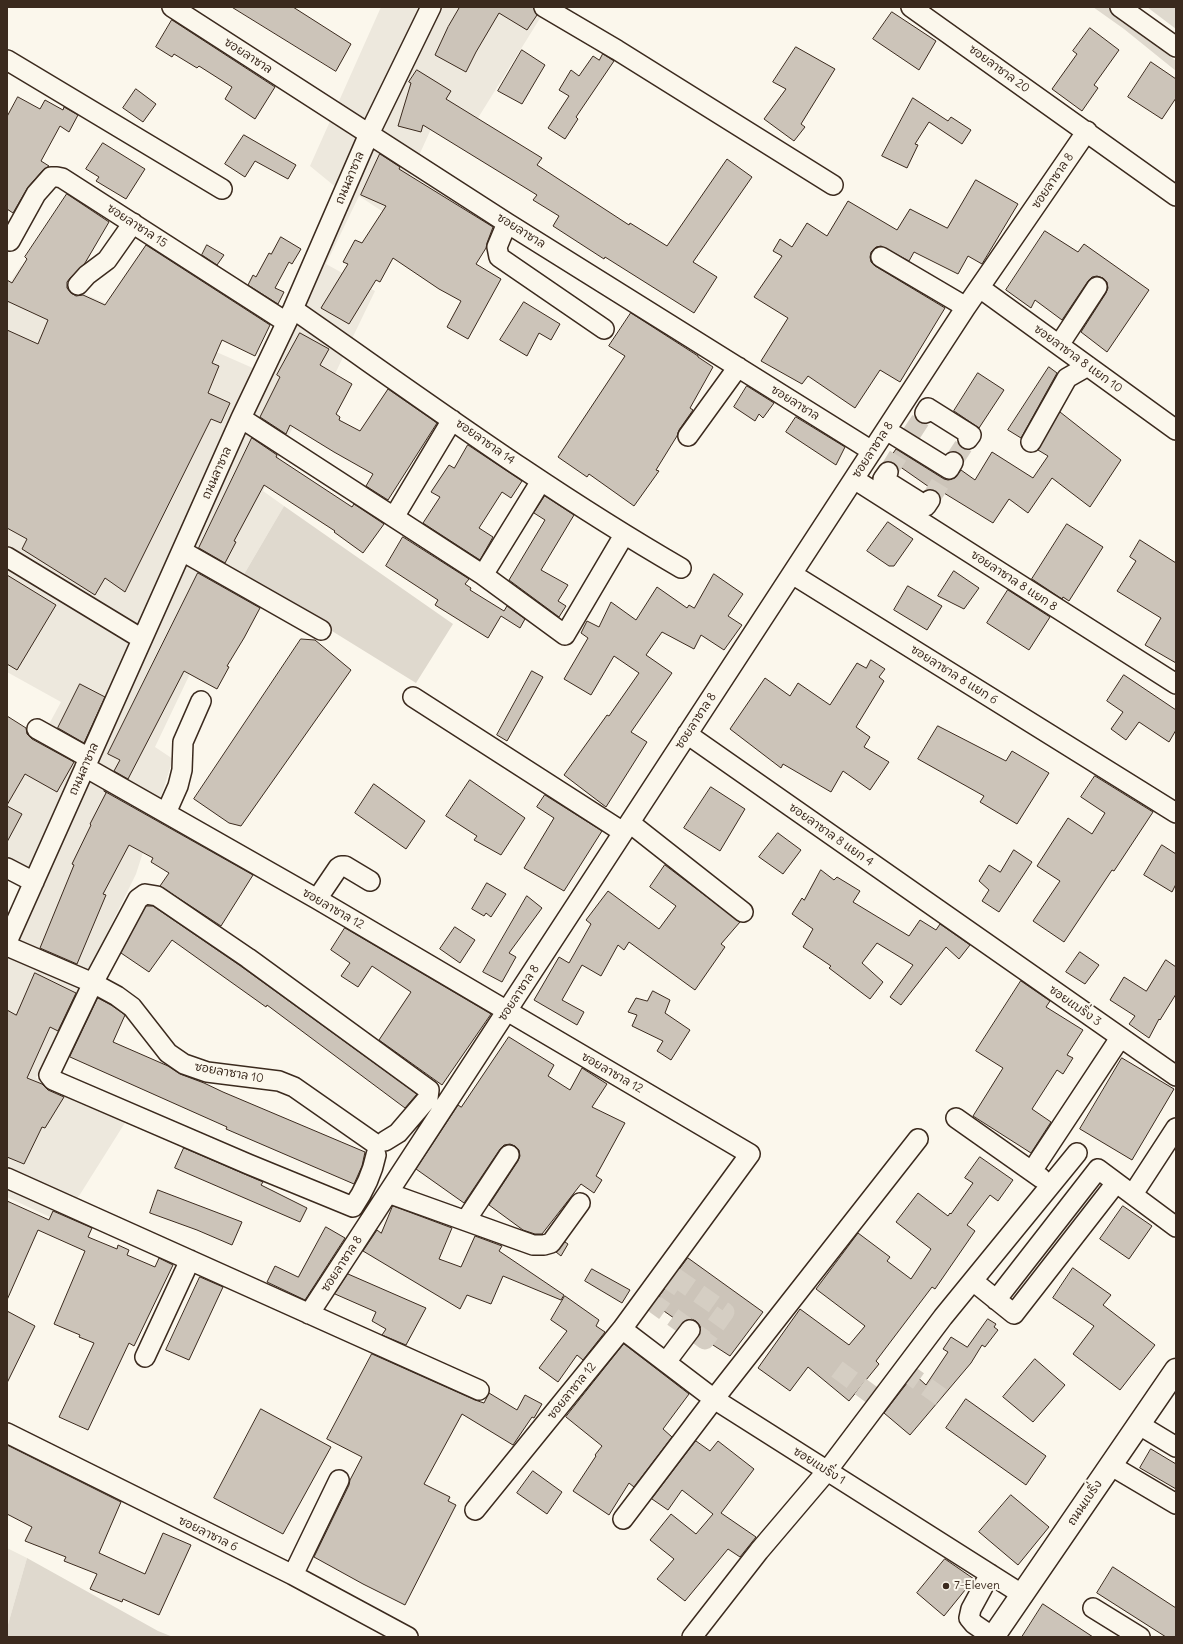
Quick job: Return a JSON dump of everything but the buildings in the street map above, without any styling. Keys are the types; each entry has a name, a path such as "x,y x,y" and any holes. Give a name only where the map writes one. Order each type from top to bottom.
{"main road":[{"name":"ถนนแบริ่ง","path":"993,1637 1176,1370"}],"street":[{"name":"ซอยลาซาล","path":"172,7 507,223 872,451"},
{"name":"ถนนลาซาล","path":"7,942 241,418 290,316 369,134 431,7"},
{"path":"544,7 564,12 833,185"},
{"name":"ซอยลาซาล 20","path":"911,7 1087,131 1176,196"},
{"path":"1120,7 1176,47"},
{"path":"7,60 222,189"},
{"name":"ซอยลาซาล 8","path":"309,1314 508,1012 626,827 966,307 1087,131"},
{"name":"ซอยลาซาล 15","path":"10,241 36,194 54,176 62,178 133,223 290,316"},
{"path":"78,285 87,275 107,260 133,223"},
{"path":"507,223 496,247 499,257 604,329"},
{"path":"881,257 966,307"},
{"path":"1059,345 1097,287"},
{"name":"ซอยลาซาล 8 แยก 10","path":"980,288 1176,430"},
{"name":"ซอยลาซาล 14","path":"290,316 452,420 541,481 624,535 681,568"},
{"path":"1031,442 1067,378 1088,366"},
{"path":"688,436 738,367"},
{"path":"924,413 928,408 971,435 968,439"},
{"path":"241,418 483,575 565,635 624,535"},
{"path":"394,517 452,420"},
{"path":"886,430 908,439 949,469 953,462"},
{"path":"888,472 883,479 926,506 930,500"},
{"name":"ซอยลาซาล 8 แยก 8","path":"854,479 1175,684"},
{"path":"483,575 541,481"},
{"path":"182,551 321,630"},
{"path":"7,557 142,639"},
{"name":"ซอยลาซาล 8 แยก 6","path":"792,574 1176,813"},
{"path":"413,697 626,827 743,912"},
{"path":"166,813 178,786 182,770 184,742 201,701"},
{"name":"ซอยลาซาล 12","path":"37,729 87,763 166,813 750,1154 622,1329 475,1510"},
{"name":"ซอยลาซาล 8 แยก 4","path":"687,734 975,936"},
{"path":"317,900 341,866 345,866 370,881"},
{"path":"7,868 34,882"},
{"path":"145,894 157,896 248,958 429,1090 428,1098 398,1133 379,1147 373,1171 353,1207 248,1164 53,1080 49,1075 93,983 138,899 145,894"},
{"name":"ซอยแบริ่ง 3","path":"975,936 1176,1076"},
{"name":"ซอยลาซาล 10","path":"7,946 93,983 117,996 132,1007 168,1053 184,1064 207,1072 279,1081 294,1087 379,1147"},
{"path":"1032,1171 1120,1038"},
{"path":"956,1118 1051,1185"},
{"path":"1133,1194 1176,1128"},
{"path":"623,1519 714,1399 918,1139"},
{"name":"ซอยลาซาล 10","path":"379,1147 394,1142 413,1154"},
{"name":"ซอยลาซาล 10","path":"379,1147 380,1162 400,1176"},
{"path":"692,1637 759,1551 827,1471 943,1317 1077,1153"},
{"path":"466,1220 509,1155"},
{"path":"973,1281 996,1300 1098,1169 1176,1227"},
{"path":"7,1178 479,1390"},
{"path":"388,1193 533,1245 544,1246 551,1242 580,1203"},
{"path":"145,1357 190,1260"},
{"name":"ซอยแบริ่ง 1","path":"622,1329 714,1399 1023,1595"},
{"path":"666,1362 690,1330"},
{"path":"1138,1424 1176,1447"},
{"name":"ซอยลาซาล 6","path":"7,1433 292,1575 408,1637"},
{"path":"1110,1465 1176,1504"},
{"path":"292,1575 339,1480"},
{"path":"990,1574 971,1609 969,1618 974,1624 993,1637"},
{"path":"1093,1608 1138,1637"}],"shaded area":[{"path":"381,7 547,7 473,126 441,107 391,217 359,196 326,264 375,291 319,407 306,399 263,491 284,506 243,576 231,588 155,747 173,759 136,874 36,1078 128,1118 79,1196 52,1218 7,1197 7,925 28,868 7,857 7,718 41,739 61,702 7,672 7,287 21,266 255,369 338,189 310,166"},
{"path":"1093,7 1107,7 1176,61 1176,71 1124,29"},
{"path":"1147,7 1176,7 1176,29"},
{"path":"284,506 453,624 416,683 243,576"},
{"path":"7,1548 27,1558 7,1628"},
{"path":"27,1558 158,1631 173,1637 7,1637 7,1628"}],"tunnel":[{"path":"910,436 925,413"},
{"path":"953,462 968,439"},
{"path":"888,472 906,443"},
{"path":"930,500 949,469"},
{"path":"675,1277 725,1312 705,1340 656,1305 675,1277"},
{"path":"837,1369 880,1401"},
{"path":"903,1370 941,1397"}],"place":[{"name":"7-Eleven","path":"946,1586"}]}
